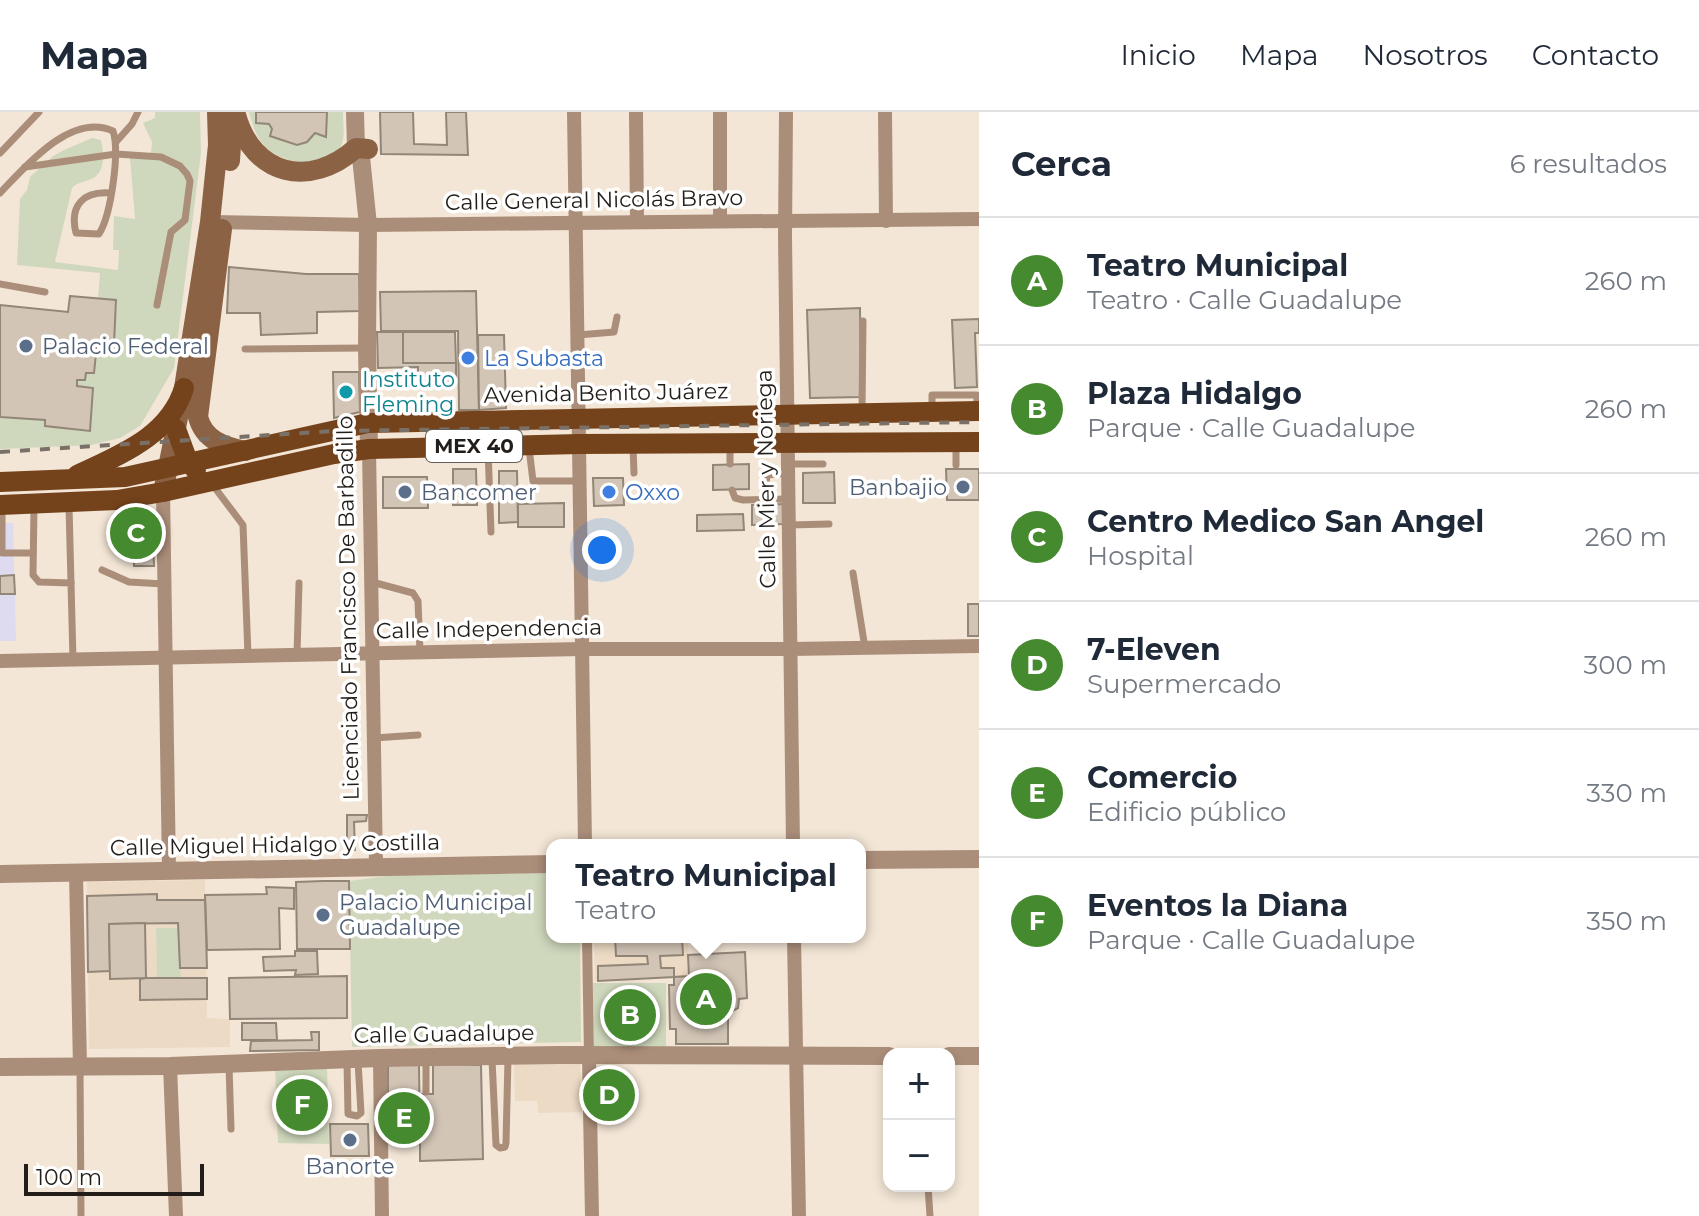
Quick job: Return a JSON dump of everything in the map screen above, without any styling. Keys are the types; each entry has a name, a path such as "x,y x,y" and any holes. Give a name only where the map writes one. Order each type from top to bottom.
{"main road":[{"path":"217,112 216,222 198,417 204,432 211,438 245,451"},
{"path":"163,492 216,222 234,112"},
{"path":"234,112 252,150 279,168 297,172 320,170 362,151"},
{"path":"65,480 150,437 172,413 184,388"},
{"name":"Avenida Benito Juárez","path":"0,482 125,477 368,423 978,411"},
{"path":"176,429 189,463 210,481"},
{"name":"MEX 40","path":"1,505 69,504 163,492 369,449 633,444 789,460 979,442"}],"street":[{"name":"Licenciado Francisco De Barbadillo","path":"355,112 362,151 368,225 367,348 376,866"},
{"name":"Licenciado Francisco De Barbadillo","path":"362,151 367,112"},
{"path":"574,112 585,839"},
{"path":"636,112 637,221"},
{"path":"720,112 720,221"},
{"name":"Calle Mier y Noriega","path":"786,112 793,839"},
{"path":"885,112 886,221"},
{"name":"Calle General Nicolás Bravo","path":"216,222 368,225 979,219"},
{"path":"163,492 169,871"},
{"name":"Calle Independencia","path":"0,661 373,652 979,646"},
{"path":"866,860 979,859"},
{"name":"Calle Miguel Hidalgo y Costilla","path":"0,874 546,864"},
{"path":"76,873 80,1067"},
{"path":"587,943 592,1216"},
{"path":"794,943 799,1216"},
{"name":"Calle Guadalupe","path":"0,1067 170,1066 500,1056 883,1056"},
{"path":"955,1056 979,1056"},
{"path":"380,1058 382,1216"},
{"path":"170,1066 176,1216"}],"lane":[{"path":"0,153 39,112"},
{"path":"116,142 138,112"},
{"path":"0,193 54,138 76,124 95,123 113,131 116,142 110,193 99,234 76,233 74,225 79,202 90,194 110,193"},
{"path":"25,167 116,154 161,157 180,166 190,181 185,220 171,232 157,305"},
{"path":"0,284 45,292"},
{"path":"578,335 614,332 617,317"},
{"path":"861,413 863,321"},
{"path":"245,349 367,348"},
{"path":"956,442 956,465"},
{"path":"633,444 634,473"},
{"path":"488,446 491,532"},
{"path":"529,446 530,477 533,481 579,481"},
{"path":"764,499 767,475 789,460 823,464"},
{"path":"210,481 243,525 248,655"},
{"path":"732,490 735,498 789,499"},
{"path":"69,504 73,660"},
{"path":"1,505 2,553 33,553"},
{"path":"34,505 35,580 71,583"},
{"path":"790,525 829,524"},
{"path":"102,570 129,582 164,584"},
{"path":"853,573 865,648"},
{"path":"372,582 413,593 418,601 420,652"},
{"path":"297,654 299,583"},
{"path":"374,738 418,735"},
{"path":"500,1056 506,1143 505,1147 500,1148 496,1145 500,1056"},
{"path":"426,1058 426,1092"},
{"path":"352,1059 361,1113 357,1116 348,1114 352,1059"},
{"path":"229,1064 231,1129"},
{"path":"80,1067 81,1216"},
{"path":"928,1192 930,1216"}],"shaded area":[{"path":"0,523 13,523 16,641 0,641"},
{"path":"205,880 207,1018 230,1019 230,1047 89,1049 87,882"},
{"path":"594,943 688,943 689,976 595,981"},
{"path":"514,1064 580,1064 582,1112 538,1113 537,1101 515,1101"}],"green space":[{"path":"155,112 200,112 201,153 174,368 140,426 120,438 91,445 0,449 0,418 45,420 45,427 90,431 77,380 86,373 97,343 114,343 117,300 98,298 100,273 17,265 20,199 27,190 30,177 64,150 92,138 101,140 102,167 96,176 72,188 55,262 118,270 119,250 113,250 114,216 135,219 130,158 151,153 152,142 143,123 155,118"},
{"path":"249,112 343,112 342,144 329,158 319,161 287,159 261,142"},
{"path":"546,873 546,943 580,943 581,1042 352,1047 349,881 396,875"},
{"path":"156,928 178,928 181,977 157,978"},
{"path":"593,983 666,983 666,1048 594,1049"},
{"path":"327,1065 329,1144 278,1143 275,1067"}],"building":[{"path":"256,112 327,112 326,137 315,133 307,142 297,145 270,136 272,129 269,124 256,123"},
{"path":"380,112 413,112 414,144 447,145 446,112 466,112 468,155 381,154"},
{"path":"229,267 306,274 359,274 360,311 317,312 317,333 261,335 260,313 227,313"},
{"name":"La Subasta","path":"476,291 479,410 459,410 458,331 381,331 380,292"},
{"path":"70,296 116,300 114,344 97,343 94,373 86,373 85,380 77,380 77,386 93,388 90,431 45,426 45,420 0,417 0,305 68,312"},
{"path":"860,308 861,397 810,398 807,310"},
{"path":"979,319 979,333 975,333 977,387 955,388 952,320"},
{"path":"377,332 403,332 403,363 456,363 456,383 418,384 418,367 378,368"},
{"path":"403,332 455,332 456,363 403,363"},
{"path":"478,335 504,335 506,408 479,410"},
{"name":"Instituto Fleming","path":"333,372 359,372 360,412 334,418"},
{"path":"749,464 749,489 713,490 713,465"},
{"path":"453,469 476,469 477,505 453,505"},
{"name":"Banbajio","path":"946,469 979,469 979,500 947,500"},
{"path":"499,471 517,471 518,522 499,523"},
{"path":"834,472 835,503 803,503 803,473"},
{"name":"Bancomer","path":"383,477 427,477 428,508 383,508"},
{"name":"Oxxo","path":"593,478 623,478 624,505 594,506"},
{"path":"564,503 564,527 518,527 518,504"},
{"path":"783,504 783,524 752,525 752,505"},
{"path":"743,514 744,530 697,531 697,515"},
{"path":"152,517 154,566 134,566 134,548 120,547 119,519"},
{"path":"14,575 15,594 0,594 0,576"},
{"path":"968,604 979,604 979,636 968,636"},
{"path":"347,815 367,815 366,821 354,822 355,850 347,850"},
{"name":"Palacio Municipal Guadalupe","path":"349,881 350,949 297,949 296,882"},
{"path":"266,887 294,888 294,909 279,908 280,949 207,950 205,895 267,894"},
{"path":"157,894 157,900 205,900 207,968 180,968 178,923 109,924 110,971 88,972 87,896"},
{"path":"145,923 146,978 110,979 109,924"},
{"path":"615,943 682,943 683,955 660,956 661,968 674,968 674,977 598,981 598,966 648,964 647,956 616,956"},
{"path":"295,951 317,951 318,974 295,975 296,970 264,971 263,957 295,956"},
{"path":"745,952 747,998 739,999 738,1008 728,1013 728,1044 676,1044 676,1029 670,1029 669,985 674,985 674,977 689,976 688,955"},
{"path":"347,976 347,1018 230,1019 229,978"},
{"path":"207,978 207,999 140,1000 140,979"},
{"path":"242,1023 276,1023 277,1040 242,1040"},
{"path":"311,1032 319,1032 319,1050 250,1051 251,1041 312,1040"},
{"path":"433,1064 481,1065 483,1159 420,1161 420,1094 433,1094"},
{"path":"388,1065 419,1065 420,1141 388,1143"},
{"path":"606,1074 621,1074 623,1105 596,1106 596,1084"},
{"name":"Banorte","path":"330,1124 368,1124 369,1156 331,1156"}],"railway":[{"path":"0,452 334,431 979,422"}],"place":[{"name":"Palacio Federal","path":"26,346"},
{"name":"La Subasta","path":"468,358"},
{"name":"Instituto Fleming","path":"346,392"},
{"name":"Banbajio","path":"963,487"},
{"name":"Bancomer","path":"405,492"},
{"name":"Oxxo","path":"609,492"},
{"name":"Centro Medico San Angel","path":"136,533"},
{"name":"Palacio Municipal Guadalupe","path":"323,915"},
{"name":"Teatro Municipal","path":"706,999"},
{"name":"Plaza Hidalgo","path":"630,1015"},
{"name":"7-Eleven","path":"609,1095"},
{"name":"Eventos la Diana","path":"302,1105"},
{"name":"Comercio","path":"404,1118"},
{"name":"Banorte","path":"350,1140"}]}
